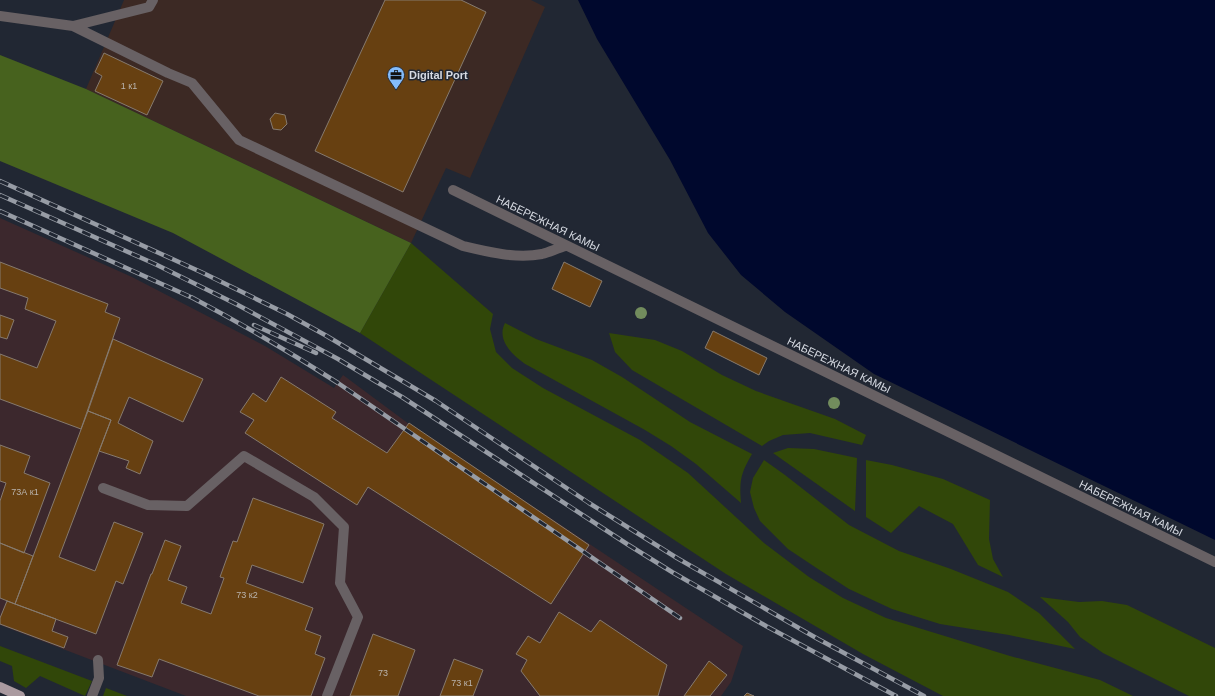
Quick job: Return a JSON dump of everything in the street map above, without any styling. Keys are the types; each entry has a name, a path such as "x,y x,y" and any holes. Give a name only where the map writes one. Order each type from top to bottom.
{"main road":[{"path":"0,687 20,696"}],"street":[{"path":"0,16 73,26 149,8 153,0"},
{"path":"73,26 162,70 192,83 239,140 464,246 516,256 542,254 566,246"},
{"name":"НАБЕРЕЖНАЯ КАМЫ","path":"453,190 1215,562"},
{"path":"103,488 148,505 187,506 244,456 314,497 344,527 340,583 358,617 327,696"},
{"path":"92,696 99,678 98,660"}],"shaded area":[{"path":"124,0 531,0 545,7 470,178 446,168 411,243 86,89"},
{"path":"0,218 132,277 265,346 334,388 343,375 409,424 743,646 731,682 721,696 186,696 0,625"}],"green space":[{"path":"0,55 86,89 411,243 360,333 173,233 0,161"},
{"path":"411,243 493,314 490,329 496,352 512,368 543,388 640,440 688,473 764,543 809,577 843,598 886,618 1010,656 1100,680 1133,696 943,696 863,654 726,574 360,333"},
{"path":"505,323 536,339 592,360 622,377 690,422 752,454 745,466 742,477 740,488 741,503 696,464 671,446 527,365 516,357 504,341 503,329"},
{"path":"609,333 655,340 682,351 722,375 756,391 835,419 866,435 862,445 810,433 783,435 762,446 632,370 615,352"},
{"path":"788,448 814,449 857,458 855,511 773,453"},
{"path":"764,460 849,525 899,551 951,569 1008,592 1039,613 1075,649 1009,635 940,624 892,609 849,589 788,549 760,521 754,508 750,492 753,478"},
{"path":"866,460 892,465 943,479 990,500 989,539 993,559 1003,577 978,565 953,524 919,506 891,533 866,517"},
{"path":"1040,597 1079,602 1102,601 1127,605 1215,648 1215,696 1189,696 1103,653 1080,637 1068,622"},
{"path":"0,646 92,681 85,696 40,676 26,688 14,681 12,666 0,661"},
{"path":"106,688 127,696 103,696"}],"water":[{"path":"578,0 1215,0 1215,540 874,374 785,312 741,275 708,233 670,160 597,39"}],"building":[{"name":"Digital Port","path":"385,0 461,0 486,12 403,192 315,151"},
{"path":"104,53 163,81 147,115 95,91 102,76 95,72"},
{"path":"275,113 285,115 287,124 281,130 273,129 270,119"},
{"path":"0,262 108,304 105,312 120,318 81,429 0,399 0,354 37,368 56,321 25,309 28,298 0,288"},
{"path":"564,262 602,281 590,307 552,289"},
{"path":"0,315 14,320 7,339 0,337"},
{"path":"713,331 767,358 759,375 705,348"},
{"path":"113,339 203,379 183,422 129,397 118,423 153,441 140,474 126,468 129,461 99,451 111,420 88,411"},
{"path":"281,377 336,412 332,418 387,453 409,423 589,545 551,604 368,487 357,505 245,433 254,420 240,412 253,393 266,402"},
{"path":"88,411 111,420 59,557 95,571 114,522 143,533 123,584 116,581 96,634 15,604"},
{"path":"0,445 30,456 24,473 50,483 24,553 0,543 0,501 6,483 0,481"},
{"path":"253,498 324,524 303,583 252,565 246,583 313,608 305,630 321,636 315,654 325,658 311,696 259,696 159,659 152,677 117,665 165,540 181,546 168,580 187,587 181,603 211,614 224,578 220,577 233,541 237,542"},
{"path":"0,543 33,556 15,604 0,598"},
{"path":"7,601 56,619 52,631 68,637 64,648 0,624 0,618"},
{"path":"559,612 591,632 600,620 667,665 658,696 540,696 521,671 527,660 516,654 528,636 540,643"},
{"path":"373,634 415,650 398,696 350,696"},
{"path":"454,659 483,670 473,696 440,696"},
{"path":"709,661 727,675 710,696 684,696"},
{"path":"747,693 754,696 744,696"}],"railway":[{"path":"0,181 201,272 287,314 325,335 436,401 589,503 677,558 818,639 924,696"},
{"path":"0,195 155,264 236,304 338,359 402,397 672,572 766,626 896,696"},
{"path":"0,211 195,299"},
{"path":"191,297 266,338 338,383 680,618"},
{"path":"254,325 316,353"}],"place":[{"name":"Digital Port","path":"396,90"}]}
